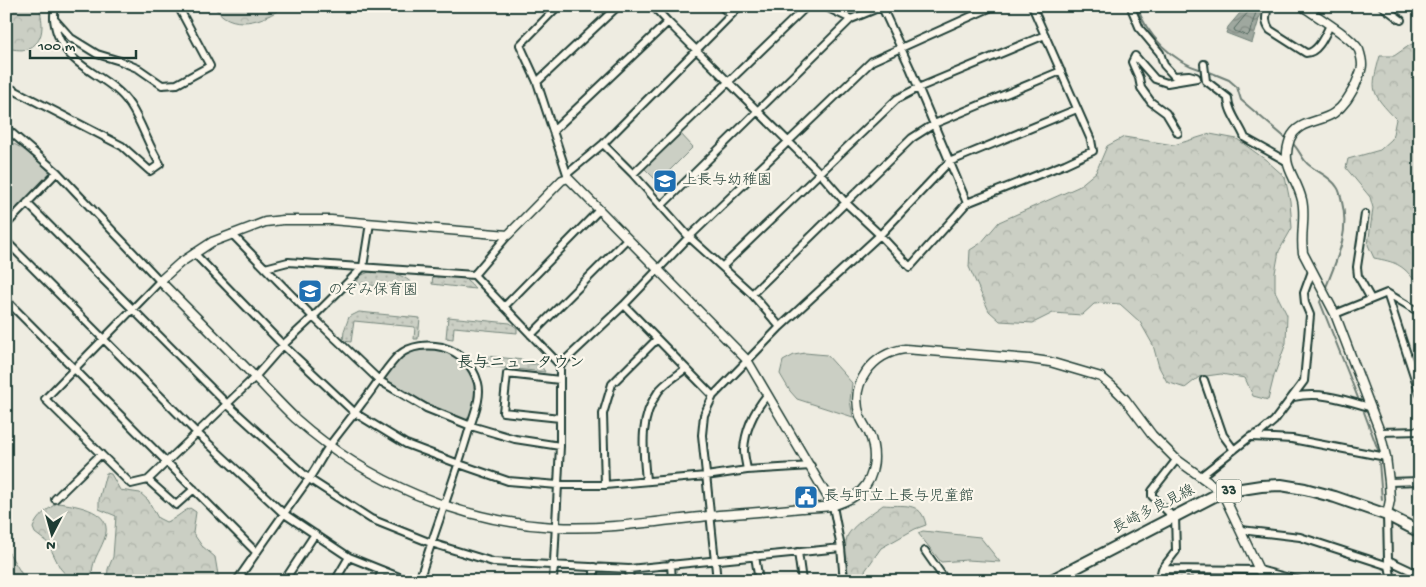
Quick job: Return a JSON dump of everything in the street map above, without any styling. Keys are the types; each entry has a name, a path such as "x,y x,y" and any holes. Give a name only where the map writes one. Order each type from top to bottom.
{"main road":[{"name":"長崎多良見線","path":"1050,581 1222,492 1281,485 1306,489 1387,515 1420,532"}],"street":[{"path":"6,86 122,146 150,171 160,164 150,148 131,105 119,92 84,69 62,45 53,17 55,6"},
{"path":"53,17 71,38 97,54 139,69 162,85 177,84 210,66 178,6"},
{"path":"558,6 520,45 536,82 568,176 627,239 747,360 812,466 833,506 841,548 844,581"},
{"path":"536,82 618,6"},
{"path":"652,6 820,173 845,202 910,267 967,204 1093,151 1091,140 1032,6"},
{"path":"721,6 731,15"},
{"path":"474,276 508,235 562,180 603,144 740,6"},
{"path":"633,174 807,6"},
{"path":"824,6 851,19"},
{"path":"661,206 851,19 882,6 902,48 967,204"},
{"path":"560,365 624,305 689,237 872,61 994,6"},
{"path":"1268,6 1266,24 1270,30 1306,53 1311,53 1315,50 1330,25"},
{"path":"1302,6 1330,25 1358,49 1362,65 1357,81 1347,101 1335,112 1305,123 1295,131 1288,146 1286,161 1302,199 1304,213 1302,243 1304,252 1335,314 1380,432 1386,456 1389,482 1390,500 1387,515 1388,563 1392,581"},
{"path":"1382,6 1401,20"},
{"path":"1132,10 1140,29 1160,53 1164,65 1174,76 1189,74 1197,78"},
{"path":"553,131 668,22"},
{"path":"723,266 896,98 1045,35"},
{"path":"1178,133 1166,113 1151,102 1141,88 1132,62 1135,56 1155,79 1167,83 1205,78 1228,98 1228,106 1245,138 1286,161"},
{"path":"1204,64 1205,78"},
{"path":"752,294 912,138 934,124 1061,70"},
{"path":"717,581 702,435 704,415 713,396 780,327 880,235 949,162 1077,109"},
{"path":"8,132 57,172 160,281 296,418 329,446 388,482 424,498 499,522 556,528 624,526 711,516 833,506 853,497 861,491 871,473 875,449 860,416 858,402 860,384 867,370 878,359 894,351 905,349 1029,359 1101,377 1125,398 1152,435 1177,459 1222,492 1263,575"},
{"path":"603,144 633,174 689,237 752,294 780,327"},
{"path":"6,225 57,172"},
{"path":"27,203 227,404 309,479 371,519 431,543 493,562 553,566 629,569 841,548"},
{"path":"504,307 599,210"},
{"path":"1365,214 1357,266 1358,276 1371,299"},
{"path":"370,224 363,267 314,317 283,345 255,377 148,480 131,484 45,399 102,338 180,263 212,242 265,222 311,219 508,235"},
{"path":"232,234 380,381 426,408 471,426 515,439 560,446"},
{"path":"531,335 627,239"},
{"path":"6,241 197,433 283,513 349,557 408,581"},
{"path":"194,253 283,345 355,413 406,444 508,481 558,485 605,485 706,476 747,470 812,466"},
{"path":"265,268 288,262 474,276 560,365 560,446 553,581"},
{"path":"1201,476 1250,437 1261,432 1274,421 1294,397 1304,381 1310,315 1305,303 1304,293 1312,271"},
{"path":"1335,314 1387,293"},
{"path":"1387,293 1414,309 1420,310"},
{"path":"1387,293 1420,394"},
{"path":"6,300 256,552"},
{"path":"624,305 713,396"},
{"path":"605,485 603,414 612,384 657,339"},
{"path":"240,581 238,579 283,513 309,479 329,446 380,381 390,365 411,348 428,345 444,348 456,353 465,360 472,369 478,384 476,407 460,464 418,581"},
{"path":"646,480 642,445 645,420 658,391 685,369"},
{"path":"560,380 507,374 503,412 560,418"},
{"path":"1204,380 1223,435 1234,450"},
{"path":"747,470 744,450 750,422 756,408 767,395"},
{"path":"1294,397 1322,395 1369,407"},
{"path":"1380,432 1420,431"},
{"path":"1250,437 1292,439 1386,456"},
{"path":"56,499 101,454"},
{"path":"1159,581 1162,570 1176,551 1174,517 1152,496 1152,491 1177,459"},
{"path":"148,480 176,506 194,489"},
{"path":"1389,482 1420,481"},
{"path":"1241,530 1300,537 1388,563 1420,575"},
{"path":"284,581 315,534"},
{"path":"926,551 946,581"},
{"path":"798,552 802,581"},
{"path":"755,556 758,581"},
{"path":"335,581 349,557"},
{"path":"671,564 672,581"},
{"path":"594,568 594,581"},
{"path":"629,569 630,581"},
{"path":"378,581 382,570"},
{"path":"1162,570 1263,575 1301,581"}],"green space":[{"path":"6,6 39,6 42,31 33,46 22,50 6,48"},
{"path":"214,6 284,6 276,12 257,20 238,22 221,14"},
{"path":"1420,41 1420,279 1415,281 1398,265 1374,258 1368,245 1373,208 1370,197 1346,168 1348,159 1380,150 1392,139 1396,119 1377,97 1375,91 1375,77 1380,56 1394,56 1410,45"},
{"path":"680,133 693,147 660,180 658,178 656,180 644,168"},
{"path":"1210,134 1237,139 1266,160 1285,177 1290,201 1292,228 1279,251 1275,273 1275,291 1287,315 1286,343 1274,376 1268,400 1253,396 1245,378 1221,374 1199,377 1185,388 1167,382 1159,367 1153,345 1140,322 1120,304 1094,304 1082,315 1053,313 1033,323 1000,321 989,311 969,267 970,250 981,243 999,222 1078,187 1096,172 1107,146 1124,137 1174,145"},
{"path":"10,143 26,151 51,174 6,219 6,144"},
{"path":"369,272 396,274 412,283 418,289 356,284 360,276"},
{"path":"433,275 457,276 467,280 475,289 432,284"},
{"path":"359,312 420,318 418,339 414,339 415,327 354,321 351,342 343,341 349,317"},
{"path":"448,317 510,323 517,328 517,333 454,327 453,339 446,338"},
{"path":"430,348 455,356 470,371 474,392 470,418 465,420 444,412 385,380 389,370 402,357 417,349"},
{"path":"805,353 827,355 852,383 850,401 853,417 797,399 790,391 780,374 783,361 794,355"},
{"path":"487,356 523,360 524,364 540,364 545,372 485,366"},
{"path":"106,473 111,474 120,490 140,493 148,500 158,518 166,522 190,508 196,512 193,533 202,546 215,557 219,581 107,581 108,569 113,557 116,516 99,509 99,500"},
{"path":"57,503 92,511 105,522 104,540 95,560 92,573 85,578 68,577 60,568 48,543 35,533 33,528 40,517"},
{"path":"883,505 910,506 915,508 924,517 926,525 881,548 858,581 849,581 846,553 847,537 858,524"},
{"path":"923,531 980,537 1000,562 967,560 941,562 918,533"},
{"path":"6,552 9,553 26,581 6,581"}],"water":[{"path":"1246,6 1263,6 1252,43 1226,33 1228,27"}],"waterway":[{"path":"1137,6 1147,27 1162,46 1181,61 1202,70"},
{"path":"1207,71 1229,80 1237,87 1241,100 1288,140"},
{"path":"1292,143 1311,167 1334,183 1341,196 1344,213 1343,235 1338,256 1326,287"},
{"path":"1322,297 1320,302 1358,398"},
{"path":"1364,412 1378,450"},
{"path":"1379,462 1382,500"}],"railway":[{"path":"1150,581 1208,577 1265,581"}],"place":[{"name":"上長与幼稚園","path":"665,181"},
{"name":"のぞみ保育園","path":"310,291"},
{"name":"長与町立上長与児童館","path":"806,497"}],"district":[{"name":"長与ニュータウン","path":"521,364"}]}
